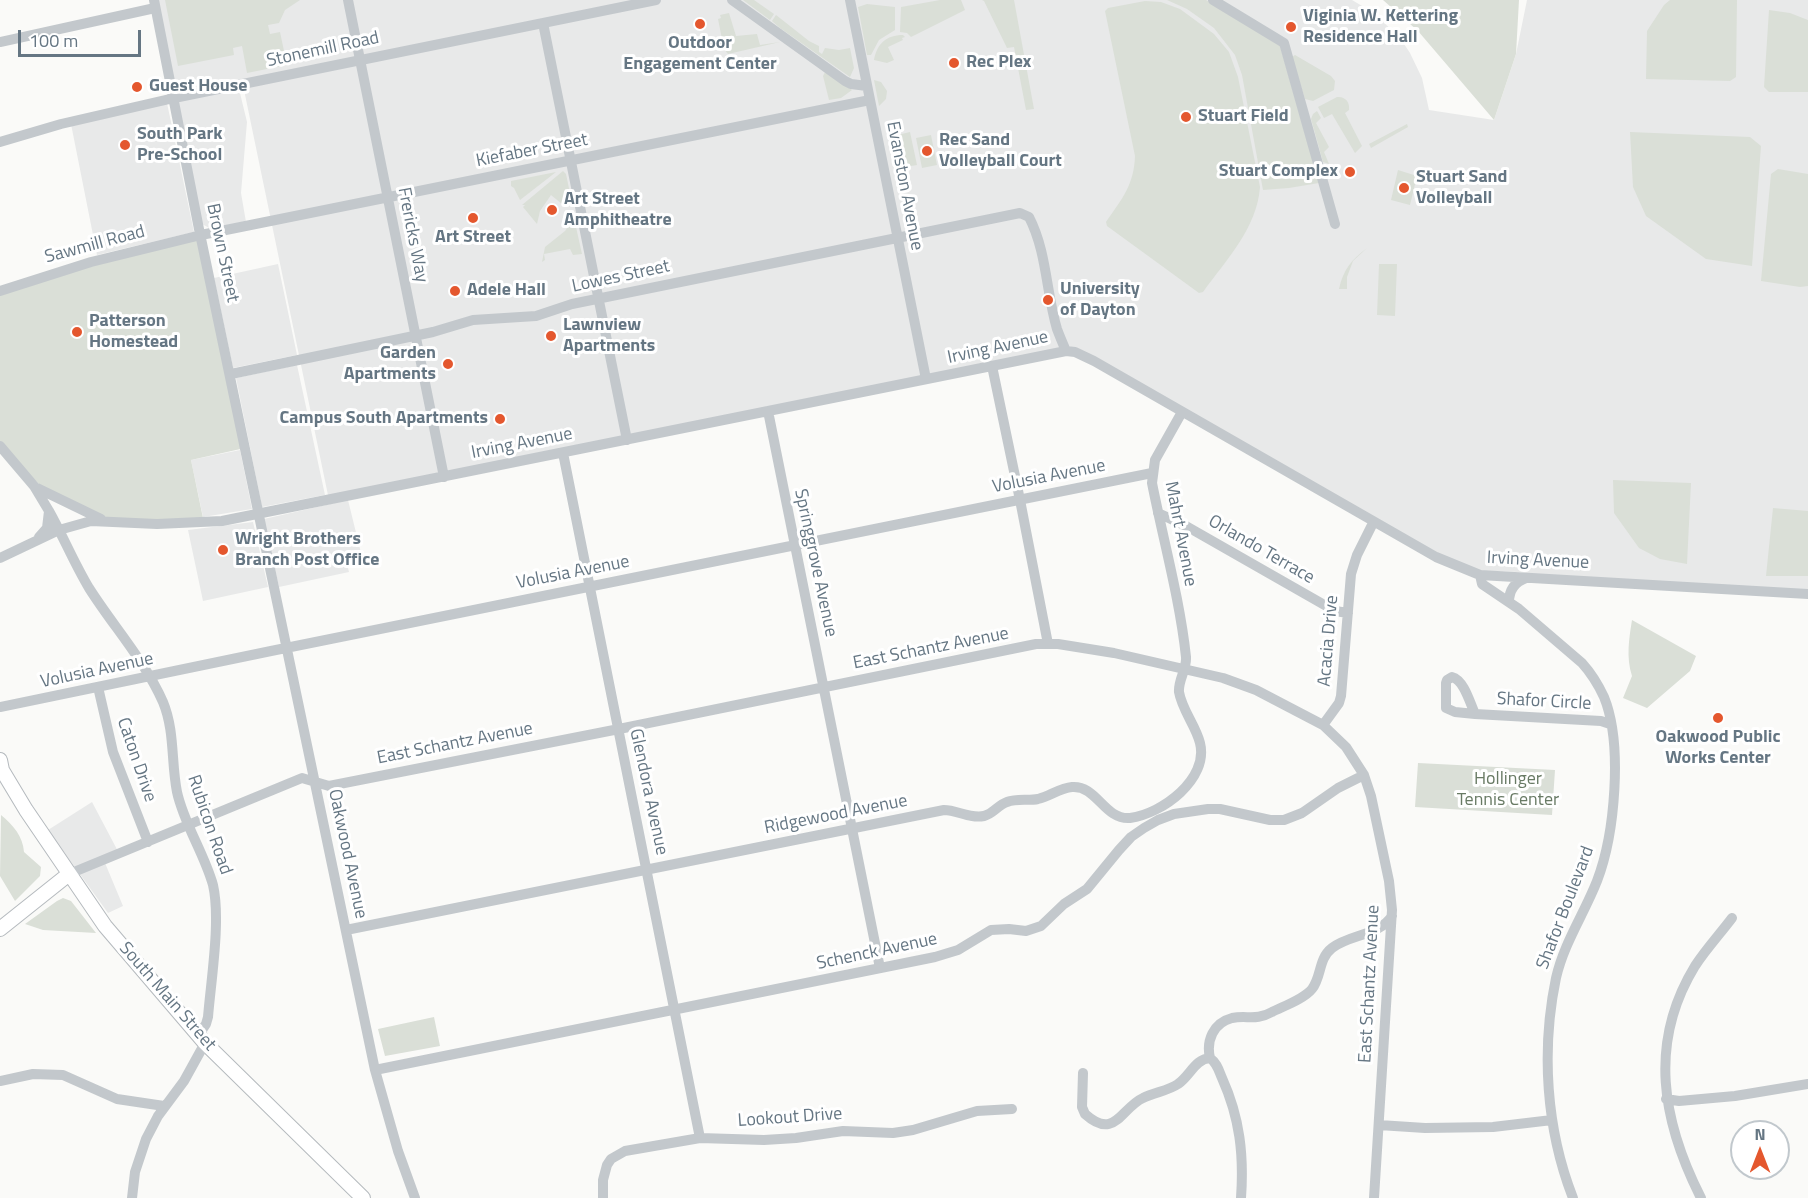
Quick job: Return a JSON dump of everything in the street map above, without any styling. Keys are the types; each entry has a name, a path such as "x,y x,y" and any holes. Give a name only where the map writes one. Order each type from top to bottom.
{"main road":[{"name":"South Main Street","path":"1,766 69,874 105,926 202,1040 363,1198"},
{"path":"0,929 69,874"}],"street":[{"name":"Frericks Way","path":"348,0 444,477"},
{"name":"Stonemill Road","path":"0,142 77,120 174,98 656,0"},
{"path":"732,0 845,81 867,86"},
{"name":"Evanston Avenue","path":"850,0 926,379"},
{"path":"1213,0 1284,43 1315,161 1335,224"},
{"path":"0,42 154,4"},
{"name":"Brown Street","path":"154,4 259,513"},
{"path":"543,23 627,440"},
{"name":"Kiefaber Street","path":"201,235 870,100"},
{"name":"Lowes Street","path":"231,374 416,336 473,320 536,316 599,298 1020,213 1029,217 1041,246 1057,329 1066,351"},
{"name":"Sawmill Road","path":"0,291 91,262 201,235"},
{"name":"Irving Avenue","path":"105,521 196,523 259,513 1066,351 1075,352 1094,362 1373,523 1436,557 1480,575 1808,594"},
{"path":"992,366 1048,644"},
{"name":"Springgrove Avenue","path":"768,411 880,968"},
{"name":"Mahrt Avenue","path":"1182,412 1155,460 1152,483 1186,659 1185,669"},
{"name":"Rubicon Road","path":"0,446 34,486 60,529 90,588 149,677 163,703 172,735 177,790 207,869 215,902 208,1017 202,1040 184,1081 164,1106 146,1139 139,1158 132,1198"},
{"name":"Glendora Avenue","path":"563,453 700,1138"},
{"name":"Volusia Avenue","path":"0,707 1152,473"},
{"name":"Rubicon Road","path":"34,486 105,521"},
{"path":"37,539 47,528 49,511"},
{"name":"Oakwood Avenue","path":"259,513 375,1070 395,1142 415,1198"},
{"name":"Orlando Terrace","path":"1158,513 1186,526 1314,600 1335,610 1348,613"},
{"path":"0,558 60,529 91,521 105,521"},
{"name":"Acacia Drive","path":"1323,725 1339,703 1341,696 1352,568 1373,523"},
{"name":"Shafor Boulevard","path":"1480,575 1482,584 1557,640 1590,672 1603,696 1610,724 1614,760 1610,830 1598,880 1563,954 1553,997 1549,1047 1552,1120 1558,1154 1573,1198"},
{"path":"1509,602 1515,584 1529,577"},
{"name":"East Schantz Avenue","path":"69,874 302,778 329,786 988,654 1048,644 1114,653 1185,669 1239,683 1323,725 1346,747 1364,775 1371,796 1389,881 1392,916 1374,1198"},
{"path":"1128,818 1166,803 1188,786 1199,768 1200,743 1179,694 1185,669"},
{"name":"Caton Drive","path":"98,687 113,752 148,842"},
{"name":"Shafor Circle","path":"1475,714 1600,721 1610,724"},
{"name":"Schenck Avenue","path":"375,1070 948,954 991,930 1026,931 1041,926 1064,904 1087,889 1119,850 1144,828 1174,814 1208,809 1230,811 1270,820 1293,818 1338,788 1364,775"},
{"name":"Ridgewood Avenue","path":"346,930 944,810 976,817 983,816 1005,802 1038,799 1065,788 1074,787 1086,790 1113,814 1128,818 1144,828"},
{"path":"1241,1198 1240,1131 1230,1094 1216,1064 1210,1058 1209,1042 1212,1033 1222,1022 1236,1018 1265,1016 1308,993 1317,981 1321,962 1331,948 1382,927 1392,916"},
{"path":"1697,1195 1680,1151 1666,1099 1667,1042 1673,1012 1687,981 1696,964 1732,918"},
{"path":"1083,1073 1082,1107 1085,1114 1098,1122 1113,1124 1134,1103 1173,1087 1181,1082 1199,1062 1210,1058"},
{"path":"0,1081 33,1074 63,1075 117,1099 164,1106"},
{"path":"1666,1099 1679,1101 1735,1096 1808,1084"},
{"name":"Lookout Drive","path":"603,1198 604,1172 611,1159 625,1151 700,1138 764,1140 843,1131 893,1133 932,1125 977,1111 1012,1109"},
{"path":"1379,1125 1425,1128 1493,1127 1552,1120"}],"shaded area":[{"name":"University of Dayton","path":"155,0 1352,0 1374,13 1400,38 1422,78 1429,110 1494,120 1516,54 1527,0 1808,0 1808,594 1605,581 1517,572 1493,571 1480,575 1454,566 1075,352 329,500 243,85 239,89 247,122 241,193 246,222 213,230 202,224"},
{"path":"167,103 194,232 97,255 71,124"},
{"path":"278,264 297,355 233,368 214,278"},
{"path":"297,365 325,495 262,507 236,378"},
{"path":"240,450 252,509 203,517 191,460"},
{"path":"348,500 362,557 346,560 349,572 279,587 264,519"},
{"path":"253,522 268,587 203,601 188,530"},
{"path":"92,802 121,857 105,863 123,906 108,913 48,830"}],"green space":[{"path":"165,0 300,0 285,10 279,23 268,25 270,34 280,32 287,65 247,73 242,46 233,48 234,55 178,66"},
{"path":"743,0 754,0 774,14 770,20"},
{"path":"940,0 961,0 965,10 911,37 907,33 900,32 901,7"},
{"path":"982,0 1014,0 1034,109 1026,110 1014,47 1007,48"},
{"path":"1167,0 1206,0 1280,46 1319,183 1263,190 1242,75 1235,55 1214,28 1187,9"},
{"path":"1383,0 1519,0 1516,54 1494,120 1418,31"},
{"path":"1670,0 1737,0 1736,77 1730,81 1646,79 1647,31 1664,5"},
{"name":"Stuart Field","path":"1145,1 1161,2 1180,9 1214,34 1229,52 1238,77 1260,187 1258,202 1247,230 1203,292 1199,293 1107,226 1106,222 1130,184 1135,156 1105,11 1108,8"},
{"path":"867,4 895,7 895,30 879,40 871,55 867,55 858,7"},
{"path":"1769,10 1790,13 1808,20 1808,92 1769,92 1764,87"},
{"path":"729,13 736,36 757,34 760,45 780,42 728,54 724,49 718,19 721,18 720,15"},
{"path":"776,15 819,46 819,52 822,54 825,48 839,50 850,48 854,68 850,77 780,28 772,21"},
{"path":"897,35 905,37 902,38 903,40 888,47 894,60 887,63 874,60 877,49 883,42"},
{"path":"1295,55 1331,76 1335,81 1334,90 1313,101 1305,99 1292,57"},
{"path":"825,72 852,90 841,98 829,100 823,76"},
{"path":"874,80 881,82 887,91 886,99 879,106"},
{"path":"1337,97 1347,100 1349,105 1349,110 1345,113 1362,146 1355,153 1332,114 1324,118 1318,107"},
{"path":"1317,111 1321,118 1316,123 1329,147 1324,152 1329,164 1323,162 1311,119"},
{"path":"1407,124 1408,127 1371,148 1369,144"},
{"path":"910,132 917,165 899,168 893,136"},
{"path":"1630,132 1750,137 1761,146 1752,266 1706,259 1646,216 1633,187"},
{"name":"Rec Sand Volleyball Court","path":"931,135 937,165 922,168 916,138"},
{"path":"1778,169 1808,174 1808,286 1800,287 1761,281 1771,174"},
{"name":"Stuart Sand Volleyball","path":"1398,170 1417,176 1410,205 1391,200"},
{"path":"563,171 566,174 571,198 562,204 551,195 540,211 537,224 523,207 525,205 522,205"},
{"path":"556,172 520,200 511,186 511,181"},
{"path":"574,218 582,254 573,255 570,249 544,254 545,260 542,262 545,247 565,231"},
{"path":"201,235 245,448 191,460 204,523 105,521 51,496 0,446 0,291"},
{"path":"1367,248 1353,261 1347,277 1347,289 1339,289 1349,265 1357,256"},
{"path":"1379,264 1397,264 1395,316 1377,315"},
{"path":"1613,480 1691,483 1687,564 1660,559 1639,548 1614,513"},
{"path":"1773,508 1808,511 1808,576 1766,576"},
{"path":"1632,620 1696,656 1690,671 1647,708 1623,698 1632,676 1629,641"},
{"name":"Hollinger Tennis Center","path":"1418,763 1555,770 1552,815 1415,807"},
{"path":"1,815 17,831 24,852 41,867 40,876 15,901 0,876"},
{"path":"63,898 71,901 96,933 43,930 25,924"},
{"path":"434,1017 440,1046 385,1056 378,1029"}],"place":[{"name":"Outdoor Engagement Center","path":"700,24"},
{"name":"Viginia W. Kettering Residence Hall","path":"1291,27"},
{"name":"Rec Plex","path":"954,63"},
{"name":"Guest House","path":"137,87"},
{"name":"Stuart Field","path":"1186,117"},
{"name":"South Park Pre-School","path":"125,145"},
{"name":"Rec Sand Volleyball Court","path":"927,151"},
{"name":"Stuart Complex","path":"1350,172"},
{"name":"Stuart Sand Volleyball","path":"1404,188"},
{"name":"Art Street Amphitheatre","path":"552,210"},
{"name":"Art Street","path":"473,218"},
{"name":"Adele Hall","path":"455,291"},
{"name":"University of Dayton","path":"1048,300"},
{"name":"Patterson Homestead","path":"77,332"},
{"name":"Lawnview Apartments","path":"551,336"},
{"name":"Garden Apartments","path":"448,364"},
{"name":"Campus South Apartments","path":"500,419"},
{"name":"Wright Brothers Branch Post Office","path":"223,550"},
{"name":"Oakwood Public Works Center","path":"1718,718"}]}
